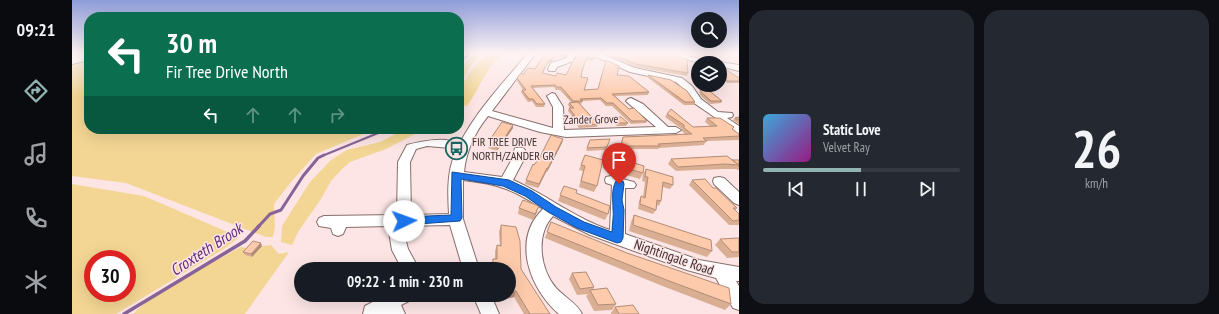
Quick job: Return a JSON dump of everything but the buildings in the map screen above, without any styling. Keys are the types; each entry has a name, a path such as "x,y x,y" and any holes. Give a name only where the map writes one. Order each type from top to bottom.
{"street":[{"path":"469,262 456,218 456,175 465,143 473,128 521,68"},
{"path":"553,68 552,70 562,71"},
{"path":"614,68 623,73 683,79 697,101 739,131"},
{"path":"552,95 558,107 559,133"},
{"name":"Zander Grove","path":"486,112 544,130 559,133 574,134 670,130 639,106 630,101"},
{"path":"716,115 728,115"},
{"path":"407,262 400,250 399,221 404,162 411,147 427,143 451,145"},
{"path":"506,183 517,161 519,150"},
{"name":"Nightingale Road","path":"456,175 506,183 528,194 552,210 580,225 699,268 731,273"},
{"path":"718,180 739,200"},
{"path":"617,238 619,210 617,200 620,183"},
{"path":"552,210 543,217 536,229 533,245 534,255 545,287 551,295 572,314"},
{"path":"324,222 338,226 456,218"},
{"path":"731,273 739,302"},
{"path":"485,302 490,314"},
{"path":"372,312 397,304"}],"shaded area":[{"path":"72,68 84,68 84,134 363,134 316,154 291,182 274,204 275,227 273,237 266,237 126,183 72,176"},
{"path":"464,68 470,68 464,78"},
{"path":"474,68 490,68 467,106 464,105 464,82"},
{"path":"395,134 415,134 386,149 350,162 331,181 321,199 298,232 292,245 281,242 282,226 310,182 331,160 347,150 380,142"},
{"path":"72,184 144,196 239,237 227,247 136,302 136,250 84,250 84,302 136,302 116,314 72,314"},
{"path":"271,245 279,254 289,252 245,314 134,314 140,307 165,290 235,250 241,247 247,248 252,257 262,246"}],"waterway":[{"name":"Croxteth Brook","path":"322,156 376,134"},
{"name":"Croxteth Brook","path":"258,227 270,214 281,210 303,176 318,158 322,156"},
{"name":"Croxteth Brook","path":"124,314 245,241 259,226"}],"place":[{"name":"FIR TREE DRIVE NORTH/ZANDER GR","path":"457,148"}],"route":[{"path":"404,221 456,218 456,175 489,179 506,183 518,188 552,210 580,225 617,238 619,210 617,200 619,184"}]}
